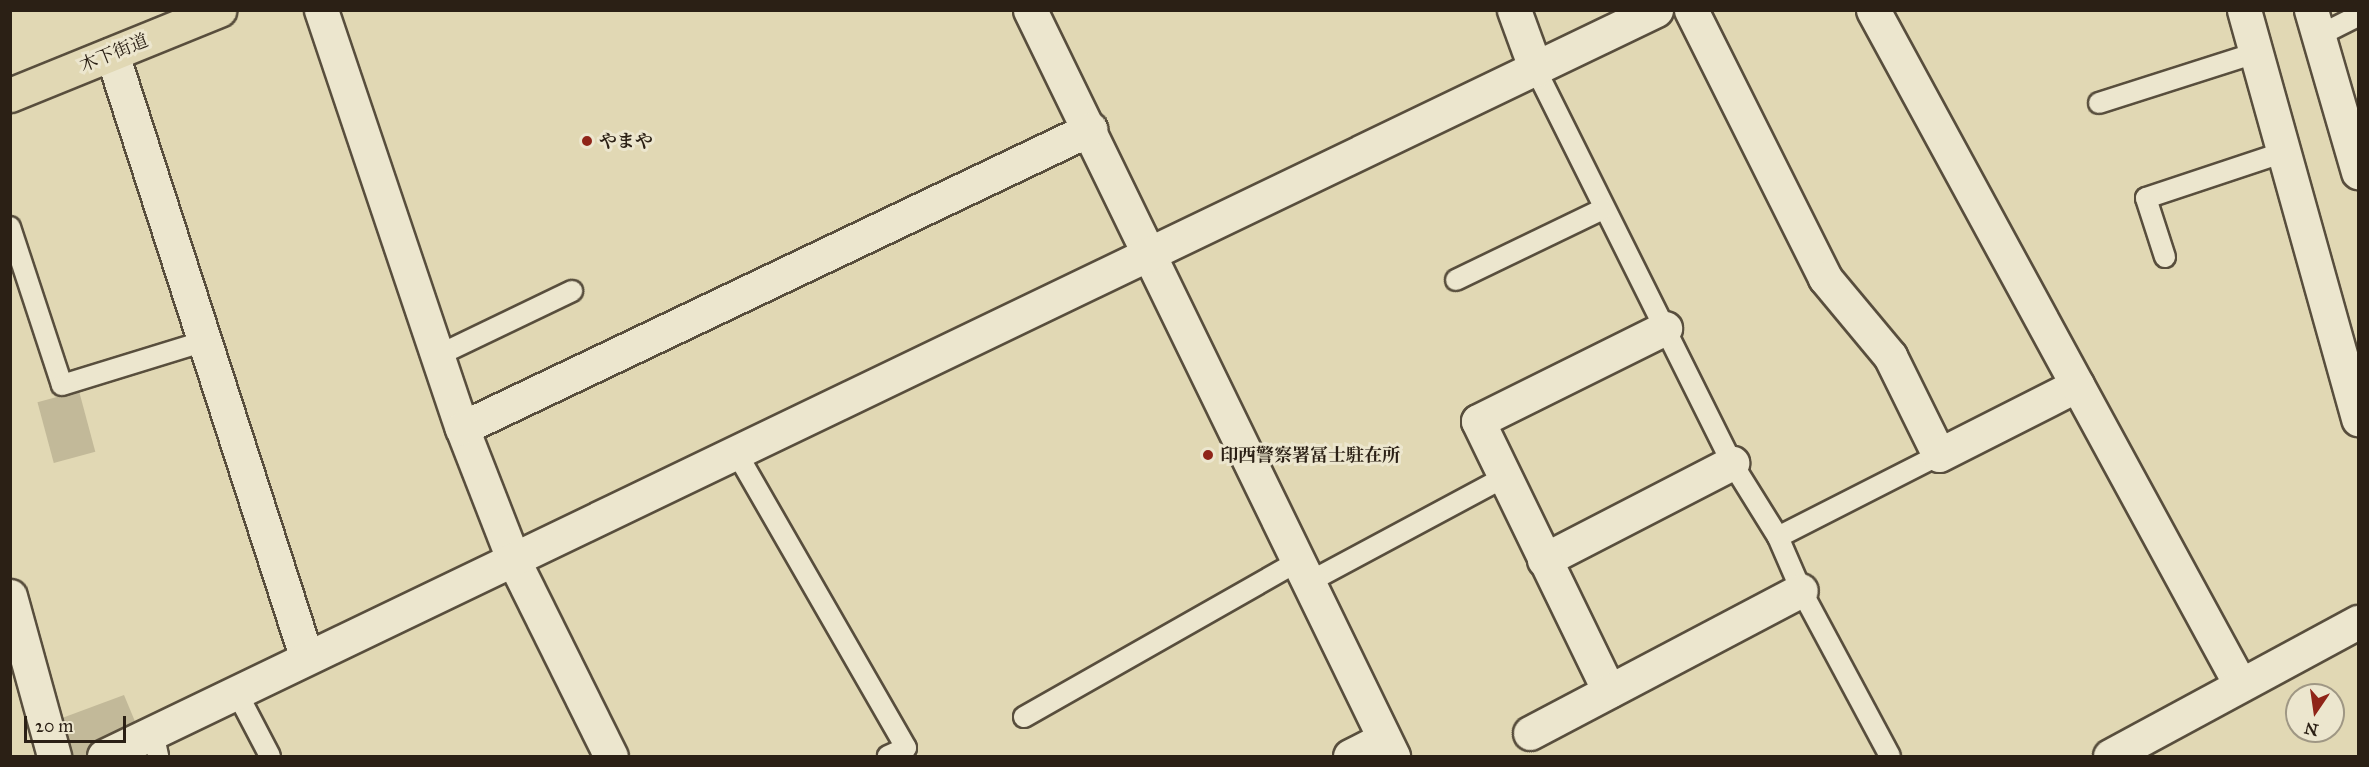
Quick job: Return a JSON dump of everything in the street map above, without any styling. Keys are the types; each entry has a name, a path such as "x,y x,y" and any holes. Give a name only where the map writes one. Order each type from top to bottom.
{"main road":[{"name":"木下街道","path":"10,95 219,10"}],"street":[{"path":"321,10 462,428 513,559 611,756"},
{"path":"1030,10 1150,252 1389,748 1350,756"},
{"path":"1514,10 1536,70"},
{"path":"104,756 155,744 236,691 306,656 1536,70 1656,10"},
{"path":"1691,10 1825,278 1890,356 1939,455 2077,385"},
{"path":"1873,10 2240,684"},
{"path":"2244,10 2358,419"},
{"path":"2315,23 2358,165"},
{"path":"112,54 306,656"},
{"path":"462,428 1090,129"},
{"path":"1609,691 1503,478 1478,421 1665,328"},
{"path":"1544,560 1732,463"},
{"path":"1530,733 1801,590"},
{"path":"10,596 54,756"},
{"path":"2110,756 2358,622"}],"lane":[{"path":"2315,23 2358,16"},
{"path":"2099,103 2256,53"},
{"path":"1536,70 1603,209 1732,463 1778,537 1801,590 1890,756"},
{"path":"2165,257 2146,198 2284,152"},
{"path":"1456,280 1603,209"},
{"path":"10,227 62,385 205,341"},
{"path":"436,356 572,291"},
{"path":"736,452 906,748 888,756"},
{"path":"1778,537 1939,455"},
{"path":"1024,717 1304,571 1503,478"},
{"path":"236,691 270,756"}],"shaded area":[{"path":"79,391 95,452 54,463 37,402"},
{"path":"124,695 139,731 86,756 68,756 54,721"}],"place":[{"name":"やまや","path":"587,141"},
{"name":"印西警察署冨士駐在所","path":"1208,455"}]}
